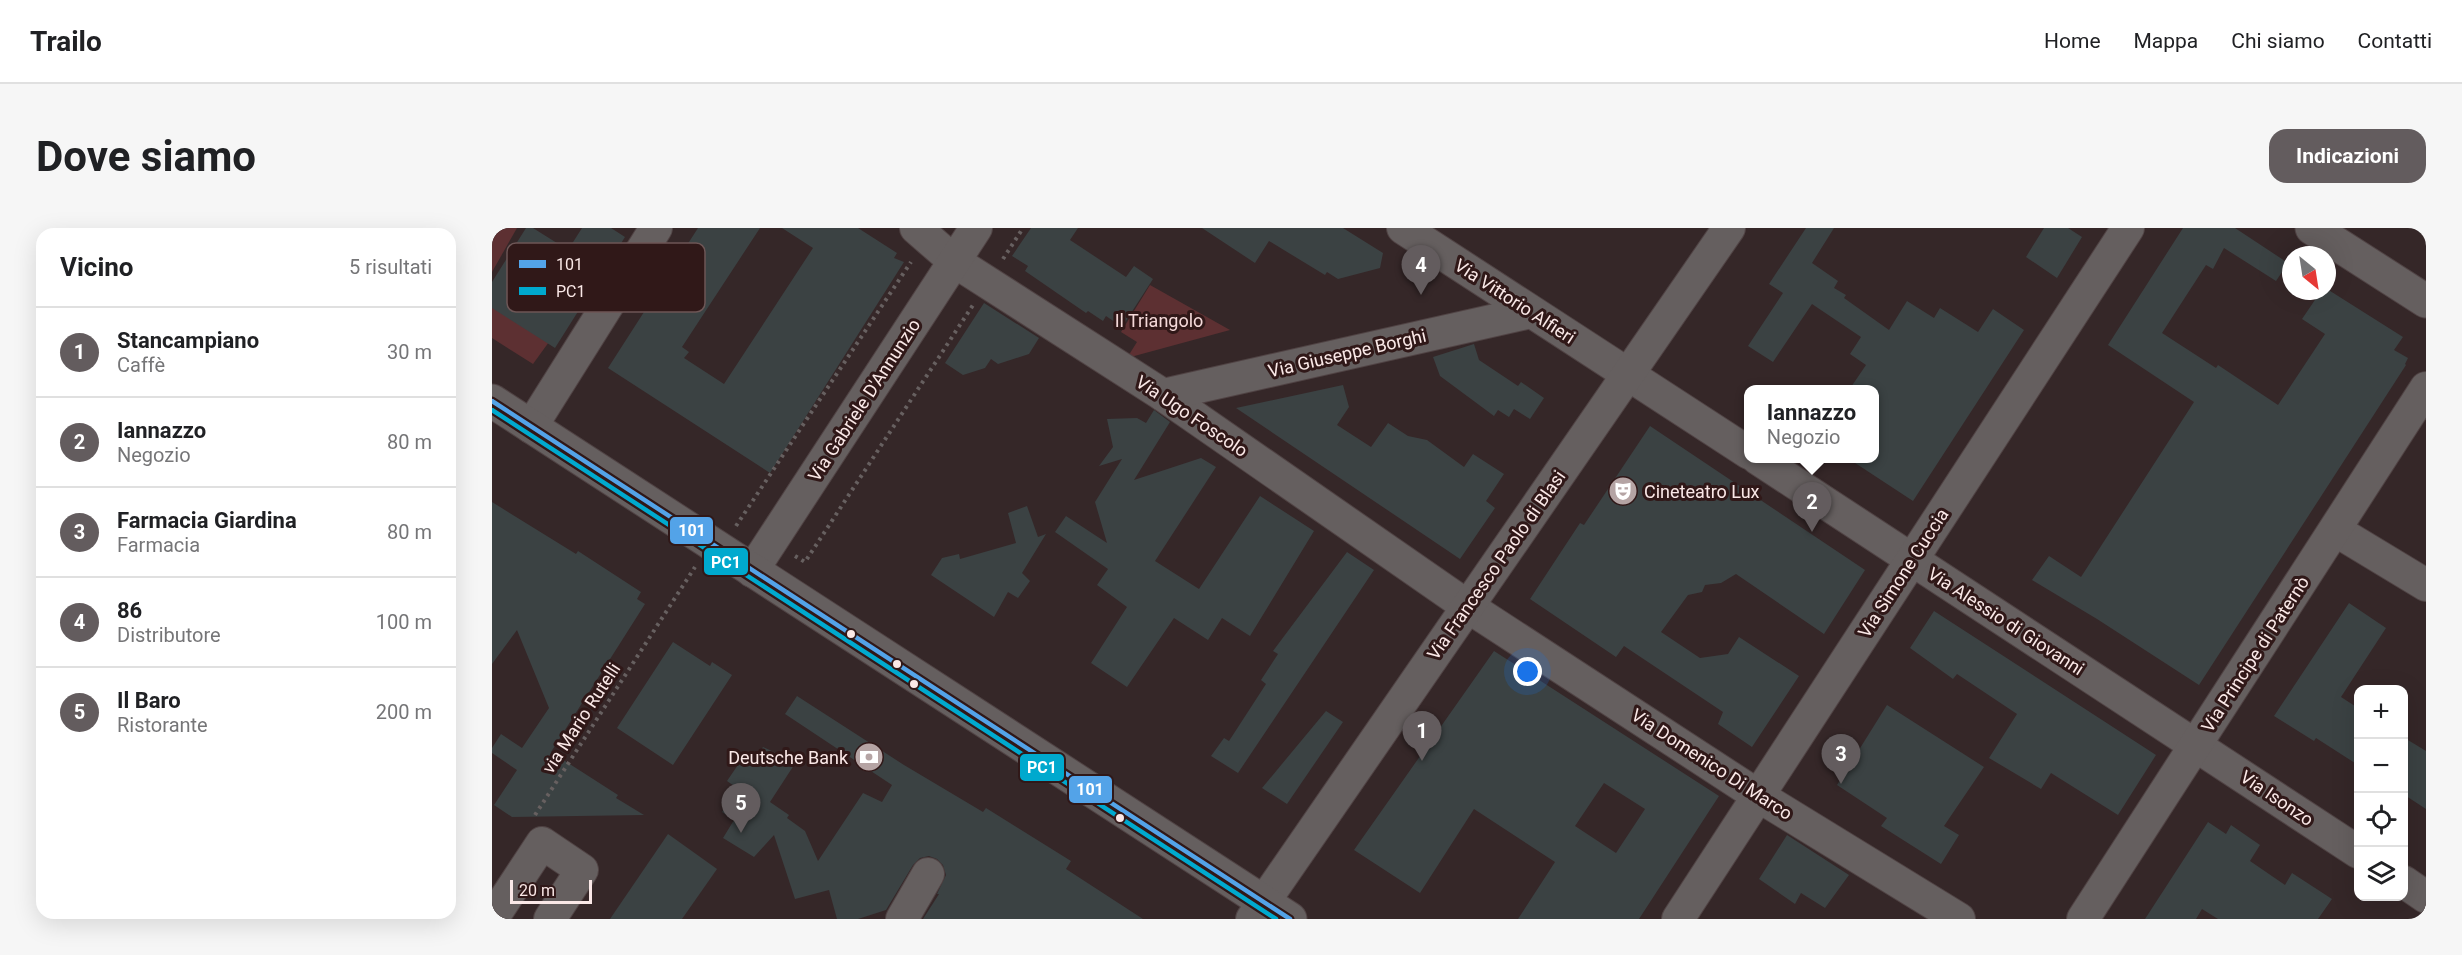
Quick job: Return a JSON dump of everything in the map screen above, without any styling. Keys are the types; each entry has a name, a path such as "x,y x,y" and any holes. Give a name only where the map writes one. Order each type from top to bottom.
{"street":[{"path":"647,243 656,228"},
{"name":"Via Gabriele D'Annunzio","path":"752,571 976,228"},
{"name":"Via Vittorio Alfieri","path":"1403,228 1628,375"},
{"name":"Via Francesco Paolo di Blasi","path":"1269,913 1467,606 1729,228"},
{"name":"Via Simone Cuccia","path":"1678,919 2128,228"},
{"path":"2312,228 2426,302"},
{"name":"Via Ugo Foscolo","path":"922,232 954,261 1163,395 1467,606"},
{"path":"531,427 603,312"},
{"name":"Via Giuseppe Borghi","path":"1163,395 1531,312"},
{"path":"1628,375 1744,450"},
{"name":"Via Principe di Paternò","path":"2083,919 2426,388"},
{"path":"492,401 1269,913"},
{"name":"Via Alessio di Giovanni","path":"1763,463 2196,744"},
{"path":"2335,530 2426,585"},
{"name":"Via Domenico Di Marco","path":"1467,606 1757,795 1959,919"},
{"name":"Via Isonzo","path":"2196,744 2354,849"},
{"path":"492,919 542,843 582,870 550,919"},
{"path":"902,919 928,874"},
{"path":"2408,885 2426,897"}],"path":[{"path":"805,562 1023,228"},
{"path":"742,520 922,232"},
{"name":"via Mario Rutelli","path":"531,821 692,570"}],"green space":[{"path":"492,228 517,228 507,243 492,272"},
{"name":"Il Triangolo","path":"1150,285 1230,330 1127,358 1137,342 1121,332"},
{"path":"492,296 507,305 507,312 517,312 554,335 533,364 492,338"}],"building":[{"path":"526,228 533,228 557,243 517,243"},
{"path":"582,228 611,228 625,237 621,243 572,243"},
{"path":"698,228 760,228 705,312 705,243 688,243"},
{"path":"782,228 858,228 897,253 894,258 904,262 770,473 608,368 644,312 705,312 682,347 689,352 684,358 724,384 813,248"},
{"path":"1031,228 1078,228 1070,240 1126,277 1134,266 1153,279 1122,327 1106,316 1103,321 1088,311 1086,313 1025,271 1028,266 1012,256"},
{"path":"1202,228 1343,228 1383,253 1380,268 1338,279 1327,272 1325,275 1269,241 1255,263"},
{"path":"1806,228 1834,228 1812,263 1838,281 1834,288 1846,295 1844,298 1889,330 1907,301 1934,318 1940,308 1978,332 1993,309 2024,330 1913,501 1855,463 1879,463 1879,385 1852,385 1866,365 1850,354 1861,337 1812,304 1773,362 1748,346 1783,293 1769,284"},
{"path":"2044,228 2068,228 2082,237 2057,278 2026,257"},
{"path":"2183,228 2235,228 2282,259 2282,272 2276,281 2224,248 2213,269 2206,265 2162,333 2216,368 2218,365 2278,405 2325,334 2302,319 2315,300 2336,300 2336,295 2403,337 2394,350 2408,358 2406,365 2199,685 2032,580 2049,556 2081,577 2194,402 2108,345"},
{"path":"507,258 507,312 578,312 555,348 492,308 492,282"},
{"path":"984,303 1039,338 1029,354 998,364 991,359 985,368 963,375 945,363"},
{"path":"1474,344 1479,360 1518,386 1521,382 1544,398 1530,419 1514,409 1509,417 1498,410 1494,416 1440,376 1433,357"},
{"path":"1343,385 1349,407 1337,425 1371,447 1388,423 1408,436 1427,440 1464,467 1473,454 1504,474 1486,501 1495,508 1460,559 1236,408"},
{"path":"1154,410 1170,422 1134,480 1201,458 1216,467 1155,561 1199,589 1260,496 1314,531 1250,636 1222,618 1208,640 1174,618 1127,687 1091,663 1127,607 1097,585 1108,569 1055,532 1066,516 1107,543 1095,502 1122,459 1099,466 1113,447 1107,419 1137,418 1146,423"},
{"path":"1650,426 1865,570 1824,634 1736,574 1721,583 1705,585 1702,592 1688,595 1661,632 1700,658 1728,654 1739,637 1799,676 1752,747 1718,724 1723,712 1624,646 1616,657 1530,599 1580,523 1584,525"},
{"path":"492,502 576,554 578,551 641,592 637,599 645,604 551,752 618,795 616,798 644,815 512,817 494,805 517,770 492,753 492,748 501,734 522,748 549,708 517,630 492,664"},
{"path":"1027,506 1038,537 1046,534 1022,573 1030,581 1018,598 1008,592 994,617 931,575 942,558 959,554 960,559 1016,543 1008,513"},
{"path":"1347,552 1374,570 1238,773 1211,756 1224,738 1229,741 1266,684 1261,680 1278,654 1273,651"},
{"path":"2349,603 2386,628 2341,697 2354,705 2354,762 2316,738 2314,741 2274,716"},
{"path":"1934,611 2156,755 2118,815 2051,773 2041,789 1989,758 2017,714 1957,674 1953,679 1910,648"},
{"path":"673,642 710,666 712,662 732,675 673,765 617,728"},
{"path":"1494,651 1719,796 1639,919 1518,919 1555,862 1474,809 1420,893 1354,850","holes":["1604,783 1645,809 1616,853 1575,826"]},
{"path":"797,696 904,765 983,812 986,808 1071,861 1066,869 1143,919 923,919 939,894 937,894 946,875 943,865 937,859 929,856 920,858 913,865 886,910 858,919 837,919 829,890 795,899 774,835 754,857 723,838 734,820 722,812 737,788 727,781 744,756 753,762 763,747 796,762 770,802 789,815 787,818 805,831 818,861 863,793 882,802 892,785 785,714"},
{"path":"1887,705 1984,767 1944,826 1959,835 1941,864 1881,826 1887,818 1837,785"},
{"path":"1326,711 1343,722 1287,804 1262,788"},
{"path":"2408,740 2426,751 2426,809 2408,797"},
{"path":"2208,822 2226,834 2231,825 2260,845 2250,861 2285,885 2292,873 2332,899 2318,919 2218,919 2202,909 2196,919 2145,919"},
{"path":"668,834 717,869 682,919 610,919"},
{"path":"1787,835 1849,875 1825,908 1801,893 1795,904 1759,879"}],"transit line":[{"name":"101","path":"492,401 1290,919"},
{"name":"PC1","path":"492,410 1276,919"}],"place":[{"name":"86","path":"1421,295"},
{"name":"Cineteatro Lux","path":"1623,491"},
{"name":"Iannazzo","path":"1812,532"},
{"name":"Deutsche Bank","path":"869,757"},
{"name":"Stancampiano","path":"1422,761"},
{"name":"Farmacia Giardina","path":"1841,784"},
{"name":"Il Baro","path":"741,833"}]}
